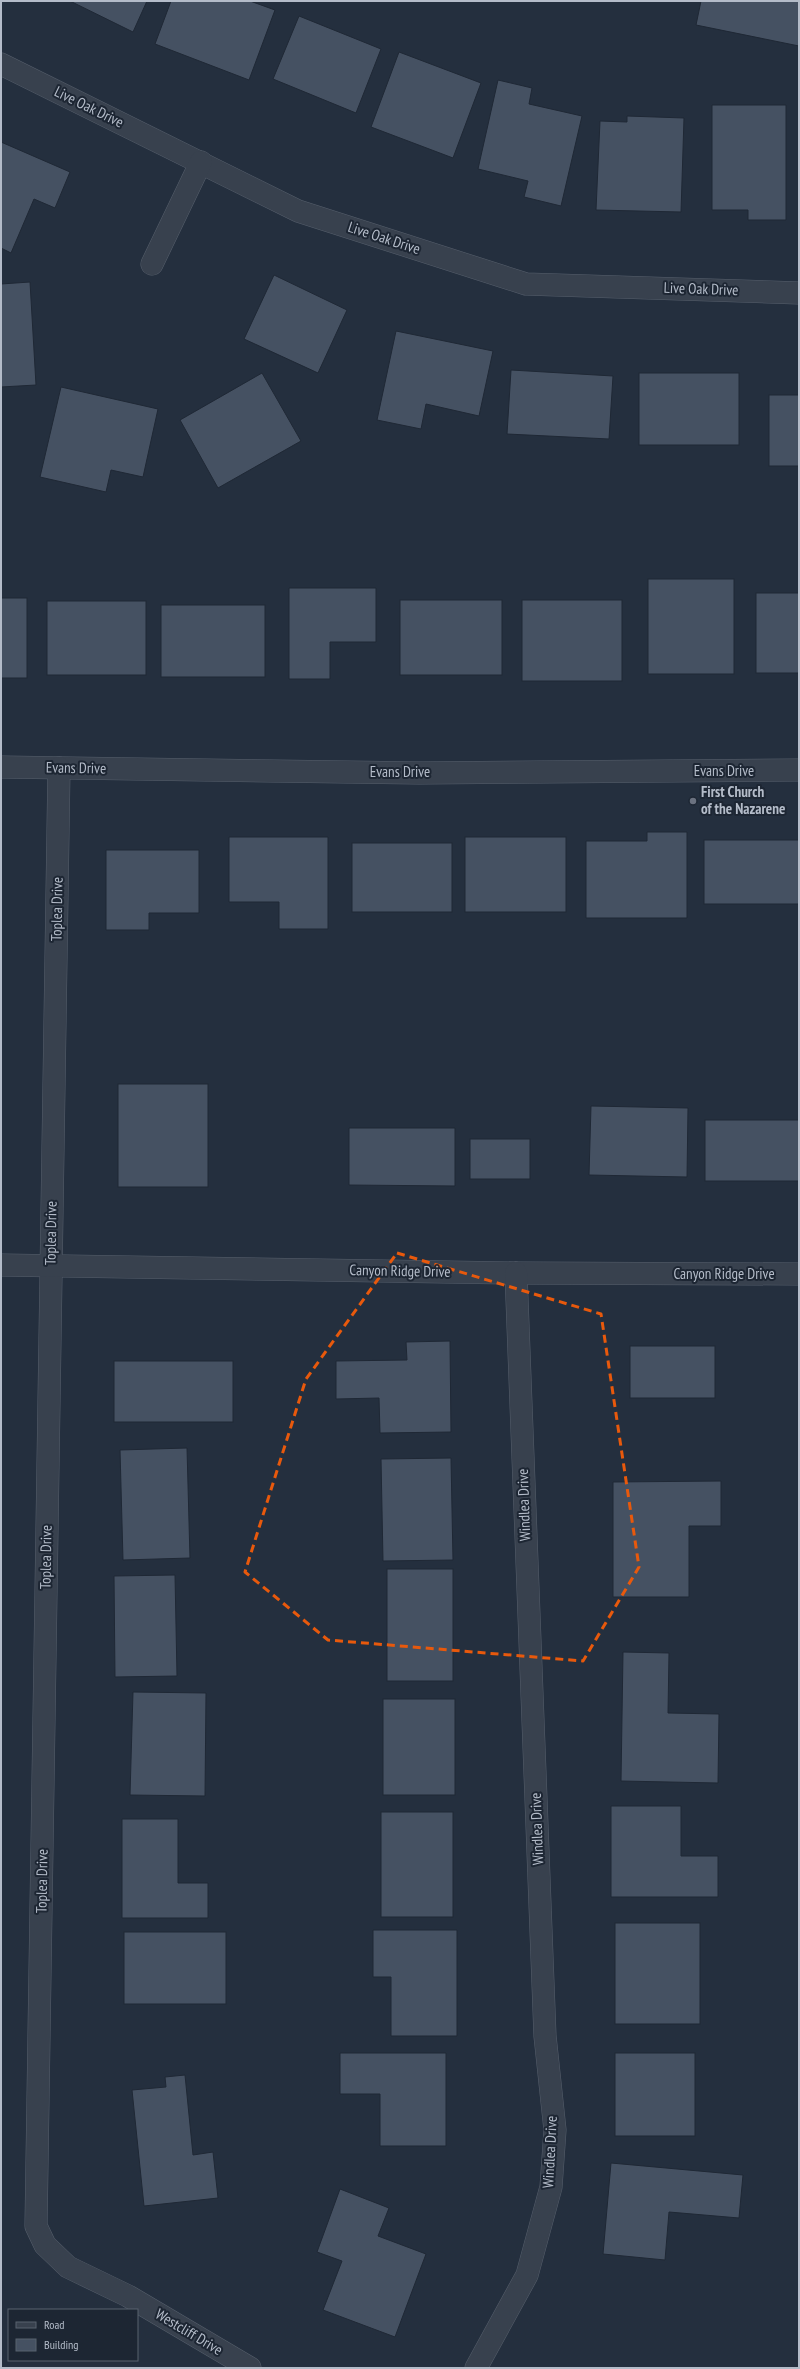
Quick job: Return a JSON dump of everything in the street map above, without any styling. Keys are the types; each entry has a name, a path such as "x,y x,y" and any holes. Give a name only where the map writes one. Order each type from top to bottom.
{"street":[{"name":"Live Oak Drive","path":"1,64 298,210 526,284 799,292"},
{"path":"152,264 201,162"},
{"name":"Evans Drive","path":"1,767 419,772 799,770"},
{"name":"Toplea Drive","path":"59,768 36,2226 45,2245 68,2267 128,2296"},
{"name":"Canyon Ridge Drive","path":"1,1265 516,1273 799,1274"},
{"name":"Windlea Drive","path":"476,2368 527,2275 551,2187 555,2130 545,2036 516,1273"},
{"name":"Westcliff Drive","path":"128,2296 250,2368"}],"highlighted area":[{"path":"397,1253 601,1314 639,1567 583,1661 328,1640 245,1572 306,1379"}],"building":[{"path":"70,1 147,1 133,32"},
{"path":"171,1 250,1 275,10 249,80 155,44"},
{"path":"701,1 799,1 799,46 696,25"},
{"path":"299,16 381,49 356,113 273,79"},
{"path":"399,52 481,83 453,158 371,127"},
{"path":"498,80 532,88 529,104 582,116 561,206 524,197 528,181 478,169"},
{"path":"712,105 786,105 786,220 748,220 748,210 712,210"},
{"path":"627,116 684,118 681,212 596,210 600,121 627,122"},
{"path":"1,142 70,172 55,208 34,199 11,253 1,248"},
{"path":"274,275 347,310 318,373 244,339"},
{"path":"30,282 36,385 1,387 1,284"},
{"path":"396,331 493,351 479,416 426,404 421,429 377,420"},
{"path":"511,370 613,376 609,439 507,434"},
{"path":"262,373 301,441 218,488 180,420"},
{"path":"639,373 739,373 739,445 639,445"},
{"path":"61,387 158,409 143,477 111,470 106,492 40,477"},
{"path":"769,395 799,395 799,466 769,466"},
{"path":"648,579 734,579 734,674 648,674"},
{"path":"289,588 376,588 376,642 330,642 330,679 289,679"},
{"path":"756,593 799,593 799,673 756,673"},
{"path":"1,598 27,598 27,678 1,678"},
{"path":"400,600 502,600 502,675 400,675"},
{"path":"522,600 622,600 622,681 522,681"},
{"path":"47,601 146,601 146,675 47,675"},
{"path":"161,605 265,605 265,677 161,677"},
{"path":"647,832 687,832 687,918 586,918 586,841 647,841"},
{"path":"229,837 328,837 328,929 279,929 279,902 229,902"},
{"path":"465,837 566,837 566,912 465,912"},
{"path":"704,840 799,840 799,904 704,904"},
{"path":"352,843 452,843 452,912 352,912"},
{"path":"106,850 199,850 199,913 149,913 149,930 106,930"},
{"path":"118,1084 208,1084 208,1187 118,1187"},
{"path":"591,1106 688,1108 687,1177 589,1175"},
{"path":"705,1120 799,1120 799,1181 705,1181"},
{"path":"349,1128 455,1128 455,1186 349,1185"},
{"path":"470,1139 530,1139 530,1179 470,1179"},
{"path":"450,1341 451,1432 380,1433 379,1398 336,1399 336,1361 407,1360 406,1342"},
{"path":"630,1346 715,1346 715,1398 630,1398"},
{"path":"114,1361 233,1361 233,1422 114,1422"},
{"path":"187,1448 190,1558 123,1560 120,1450"},
{"path":"451,1458 453,1560 383,1561 381,1459"},
{"path":"721,1481 721,1526 689,1526 689,1597 613,1597 613,1482"},
{"path":"387,1569 453,1569 453,1681 387,1681"},
{"path":"175,1575 177,1676 115,1677 114,1576"},
{"path":"623,1652 669,1653 668,1713 719,1714 718,1783 621,1781"},
{"path":"133,1692 206,1693 205,1796 130,1795"},
{"path":"383,1699 455,1699 455,1795 383,1795"},
{"path":"611,1806 681,1806 681,1856 718,1856 718,1897 611,1897"},
{"path":"381,1812 453,1812 453,1917 381,1917"},
{"path":"122,1819 178,1819 178,1883 208,1883 208,1918 122,1918"},
{"path":"615,1923 700,1923 700,2024 615,2024"},
{"path":"373,1930 457,1930 457,2036 391,2036 391,1977 373,1977"},
{"path":"124,1932 226,1932 226,2004 124,2004"},
{"path":"340,2053 446,2053 446,2146 380,2146 380,2094 340,2094"},
{"path":"615,2053 695,2053 695,2136 615,2136"},
{"path":"185,2075 193,2155 213,2152 218,2198 144,2206 132,2090 166,2087 165,2077"},
{"path":"611,2163 743,2175 739,2218 669,2212 665,2260 603,2254"},
{"path":"340,2189 389,2208 378,2236 426,2254 395,2337 323,2310 342,2261 317,2252"}],"place":[{"name":"First Church of the Nazarene","path":"693,801"}]}
